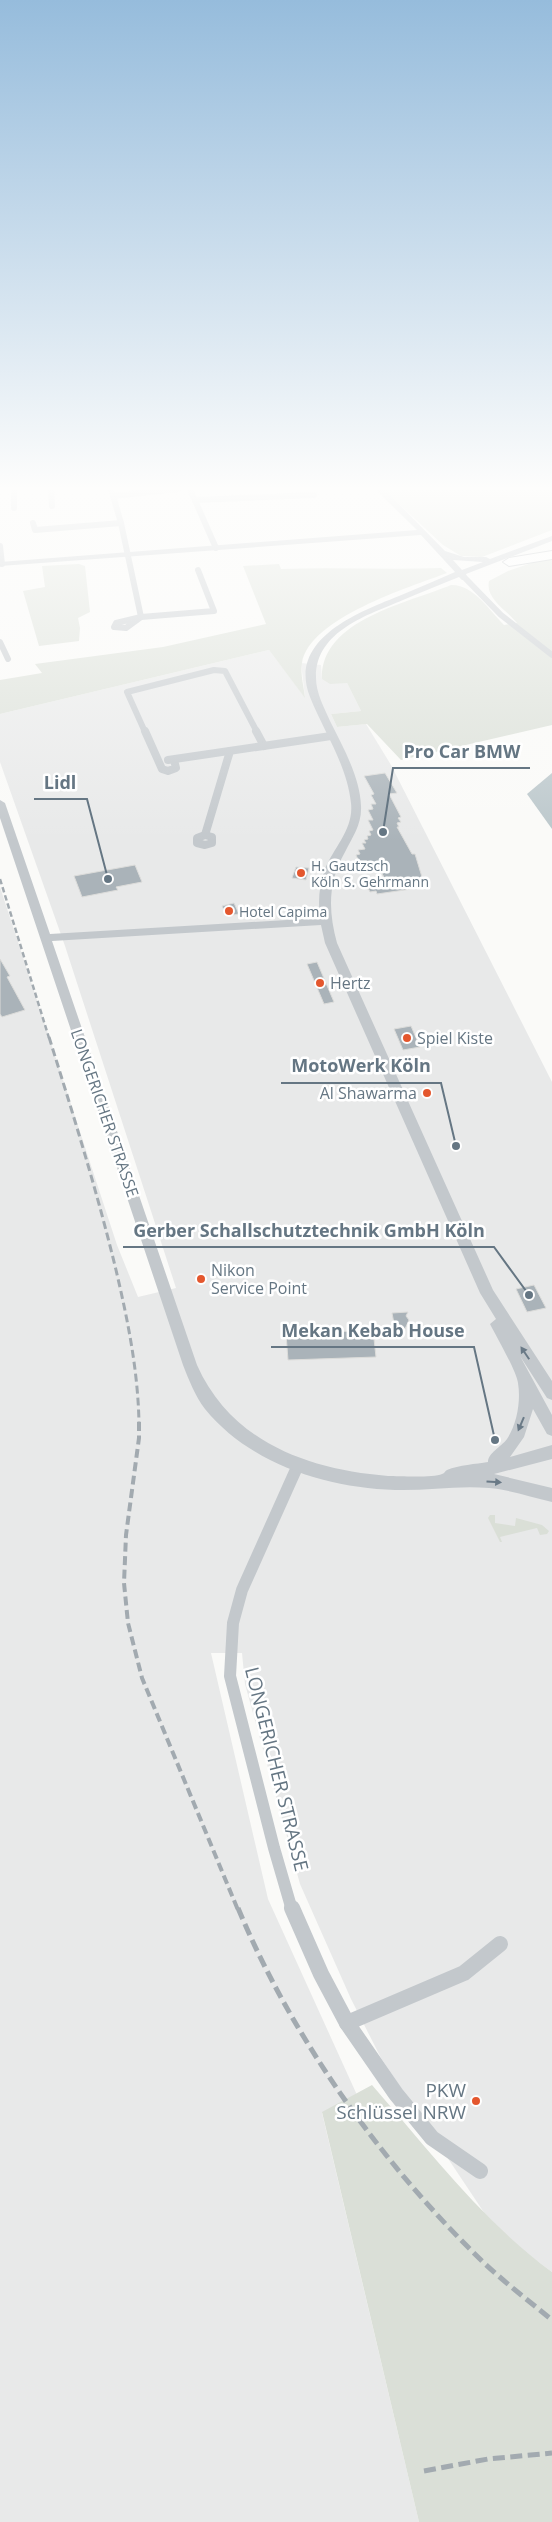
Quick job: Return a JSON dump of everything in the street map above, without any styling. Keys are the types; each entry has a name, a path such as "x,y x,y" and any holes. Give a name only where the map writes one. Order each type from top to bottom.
{"street":[{"path":"139,607 141,617 214,611 212,607"},
{"path":"379,607 364,613 329,636 316,656 311,671 312,688 354,787 356,811 353,826 335,858 325,884 322,897 324,921 334,951 487,1293 497,1324 524,1380 552,1428"},
{"path":"492,607 552,655"},
{"path":"0,642 8,659"},
{"path":"264,746 225,671 214,670 127,692 162,769 172,771 176,767 174,760 331,736"},
{"path":"204,835 230,751"},
{"name":"LONGERICHER STRASSE","path":"0,803 190,1365 199,1386 210,1404 235,1430 265,1449 298,1465 327,1474 361,1481 397,1483 428,1480 500,1482 552,1495"},
{"path":"47,938 324,921"},
{"path":"487,1293 552,1394"},
{"path":"488,1464 502,1456 524,1422 526,1394 524,1380"},
{"name":"LONGERICHER STRASSE","path":"428,1480 552,1446"},
{"name":"LONGERICHER STRASSE","path":"488,1464 503,1466 552,1452"},
{"name":"LONGERICHER STRASSE","path":"298,1465 242,1590 233,1623 230,1676 274,1848 294,1915 321,1974 347,2024 396,2094 432,2138 480,2171"},
{"path":"347,2024 464,1973 500,1944"}],"shaded area":[{"path":"28,607 89,607 90,612 78,618 80,628 79,641 39,646"},
{"path":"259,607 362,607 341,618 322,632 309,647 302,663 305,698 269,650 0,714 0,680 42,673 35,664 163,647 266,624"},
{"path":"392,607 488,607 504,625 517,623 501,607 552,607 552,725 401,760 367,724 337,727 331,714 361,711 347,683 330,684 322,679 325,659 335,642 351,628"},
{"path":"269,650 305,697 301,663 321,665 322,679 347,683 361,711 331,714 337,727 366,724 391,765 552,1082 552,2272 522,2250 485,2214 381,2058 351,1999 300,1884 245,1684 242,1653 211,1653 268,1899 357,2095 322,2113 419,2522 0,2522 0,887 117,1245 138,1297 176,1288 65,946 0,762 0,714"},
{"path":"552,773 552,829 527,794"},
{"path":"490,1515 495,1515 495,1523 515,1526 516,1518 542,1525 549,1531 547,1534 540,1535 537,1528 500,1537 502,1542 500,1542 488,1518"},
{"path":"372,2085 479,2208 552,2272 552,2522 419,2522 322,2112"}],"building":[{"path":"385,773 397,793 389,794 401,817 398,818 401,822 397,823 399,827 397,827 412,854 415,854 425,887 377,894 376,891 370,892 365,882 385,879 376,863 361,866 356,855 360,854 358,850 365,849 362,843 366,843 364,840 368,839 367,836 371,835 369,831 373,830 368,820 373,820 368,810 373,809 371,804 376,804 371,795 374,794 364,776"},
{"path":"135,865 142,882 116,887 118,890 82,897 74,876"},
{"name":"H. Gautzsch Köln S. Gehrmann","path":"296,867 309,868 306,880 292,878"},
{"name":"Hotel Capima","path":"234,903 239,914 227,916 222,906"},
{"path":"0,959 10,976 7,977 25,1010 2,1017 0,1014"},
{"name":"Hertz","path":"317,962 334,1002 324,1004 307,964"},
{"name":"Spiel Kiste","path":"411,1026 420,1047 403,1050 394,1029"},
{"path":"534,1285 546,1308 527,1312 516,1289"},
{"path":"408,1312 406,1316 409,1320 405,1329 395,1329 392,1313"},
{"path":"373,1330 376,1357 288,1360 286,1334"}],"railway":[{"path":"0,879 49,1038"},
{"path":"49,1037 93,1182 125,1308 137,1384 139,1423"},
{"path":"139,1423 139,1438 126,1535 124,1583 128,1623 142,1678 238,1910"},
{"path":"238,1908 260,1957 285,2004 343,2097 375,2141 409,2183 482,2261 552,2320"},
{"path":"424,2471 488,2459 552,2453"}],"place":[{"name":"Pro Car BMW","path":"383,832"},
{"name":"H. Gautzsch Köln S. Gehrmann","path":"301,873"},
{"name":"Lidl","path":"108,879"},
{"name":"Hotel Capima","path":"229,911"},
{"name":"Hertz","path":"320,983"},
{"name":"Spiel Kiste","path":"407,1038"},
{"name":"Al Shawarma","path":"427,1093"},
{"name":"MotoWerk Köln","path":"456,1146"},
{"name":"Nikon Service Point","path":"201,1279"},
{"name":"Gerber Schallschutztechnik GmbH Köln","path":"529,1295"},
{"name":"Mekan Kebab House","path":"495,1440"},
{"name":"PKW Schlüssel NRW","path":"476,2101"}]}
